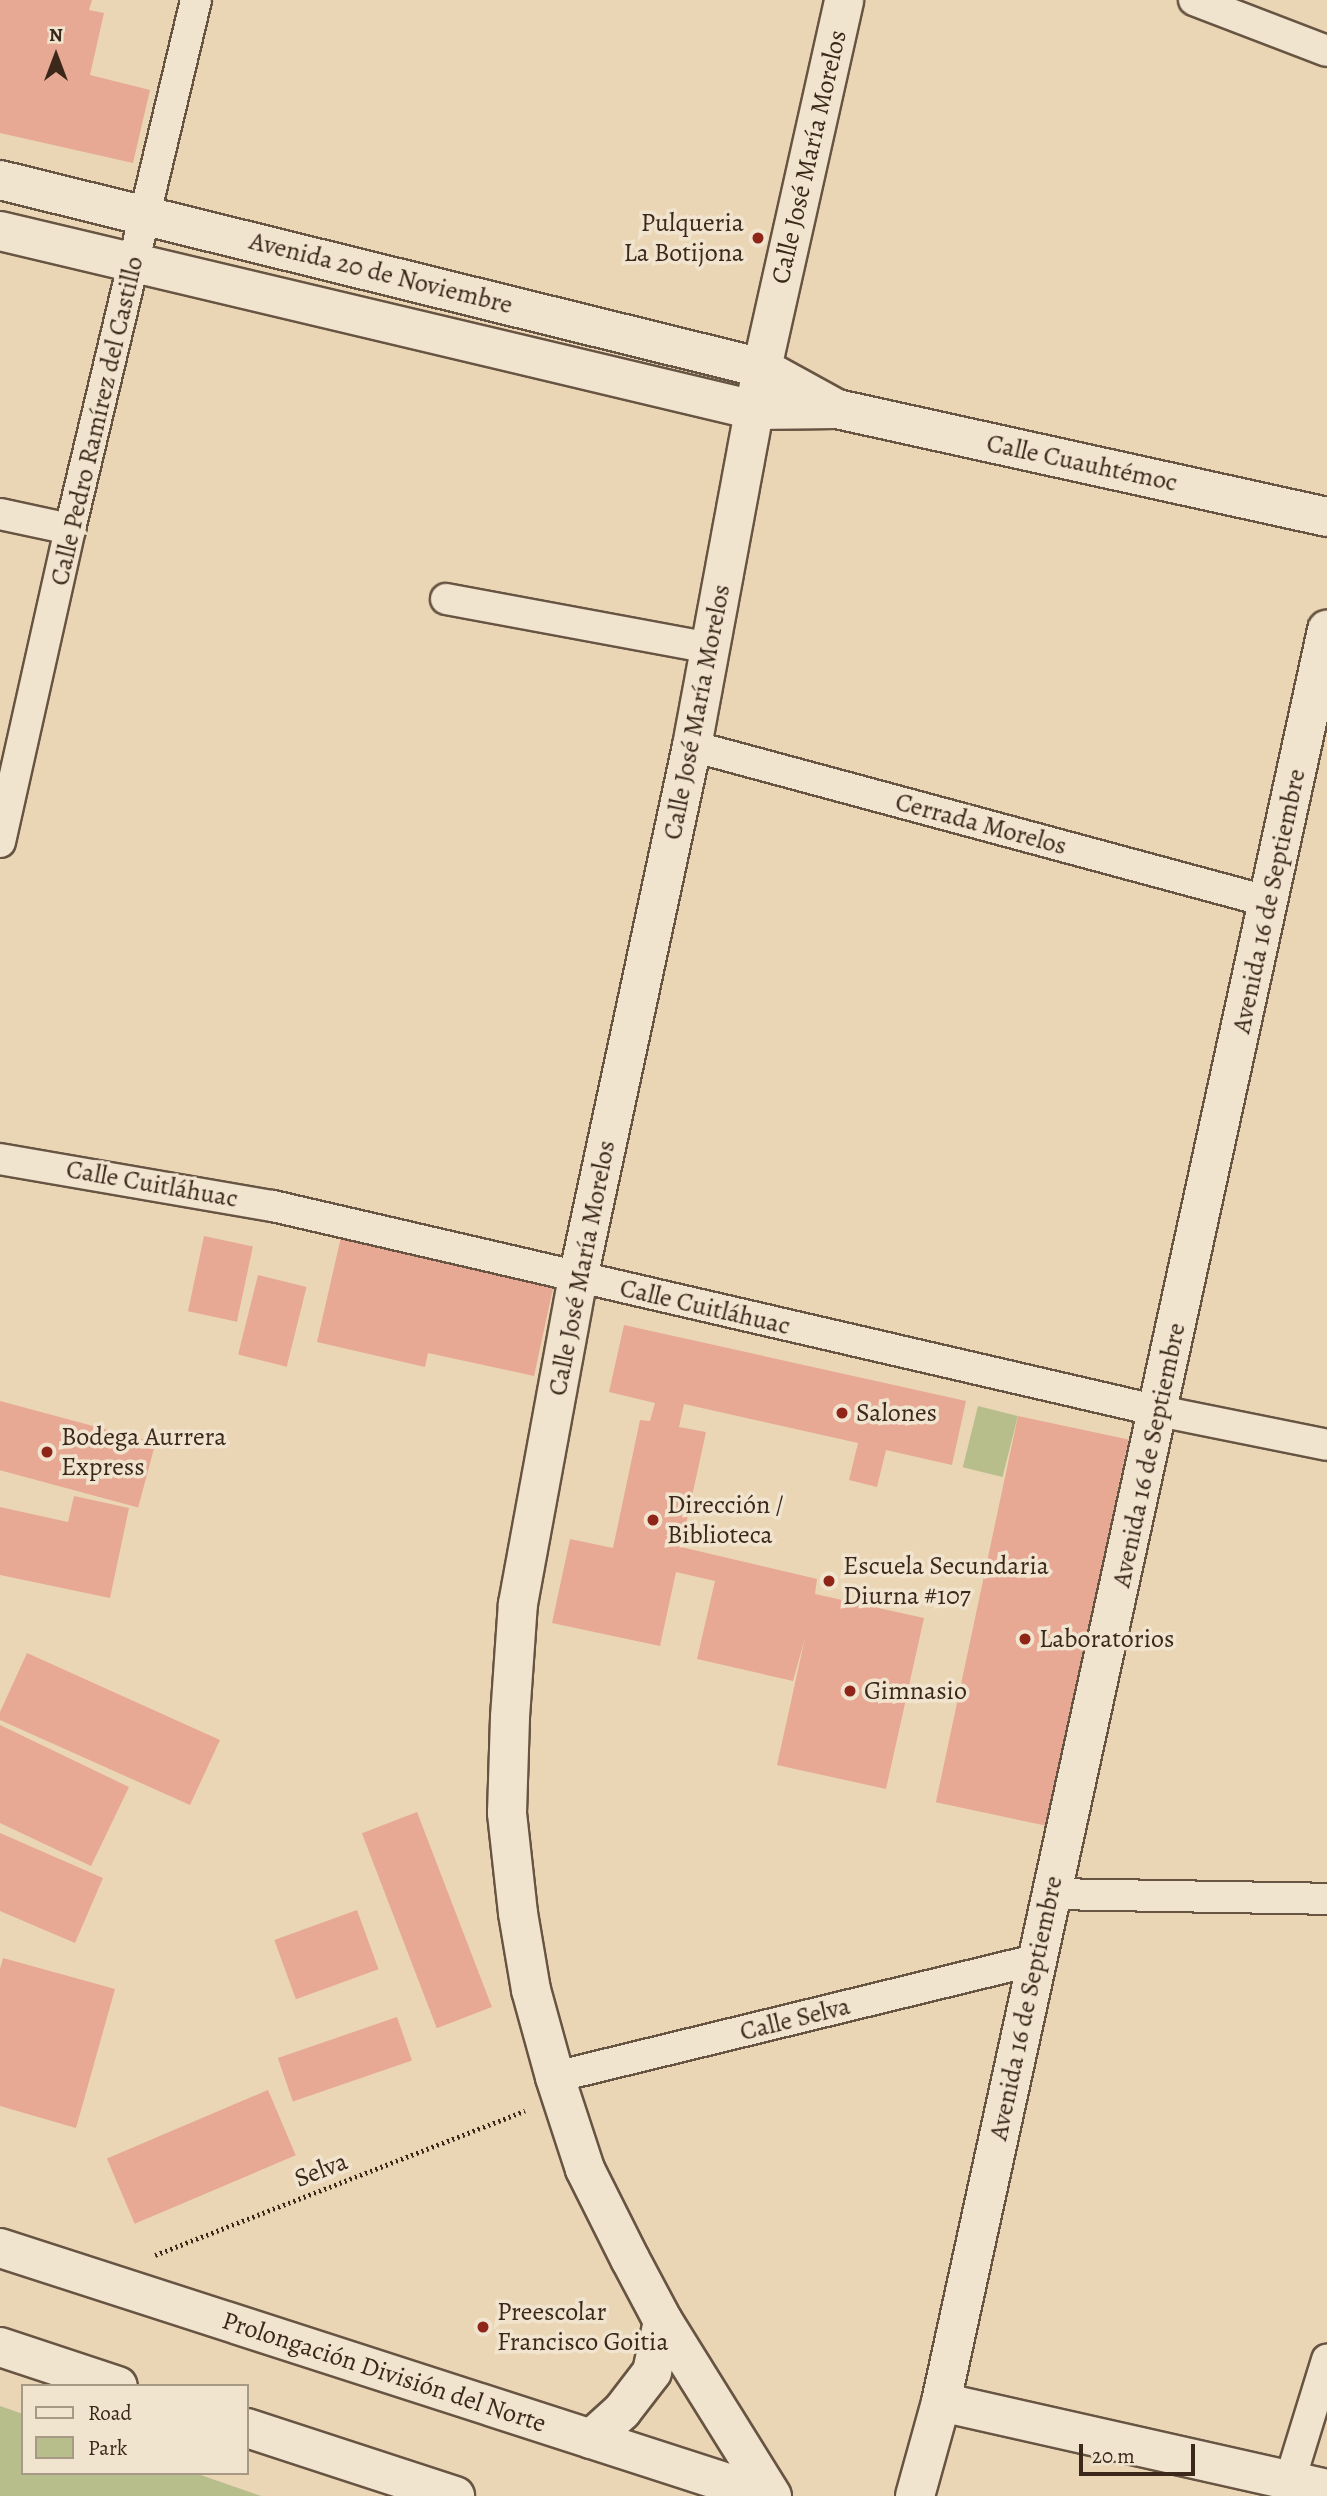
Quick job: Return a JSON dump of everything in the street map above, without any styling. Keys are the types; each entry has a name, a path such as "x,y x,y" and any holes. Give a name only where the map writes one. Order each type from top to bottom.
{"street":[{"name":"Calle Pedro Ramírez del Castillo","path":"0,842 70,529 196,0"},
{"name":"Calle José María Morelos","path":"770,2496 663,2321 586,2169 558,2087 531,1990 518,1913 507,1813 517,1604 578,1278 692,746 762,368 844,0"},
{"path":"1194,0 1327,51"},
{"name":"Avenida 20 de Noviembre","path":"0,180 762,368"},
{"name":"Avenida 20 de Noviembre","path":"0,231 754,410"},
{"name":"Calle Cuauhtémoc","path":"762,368 836,409"},
{"name":"Calle Cuauhtémoc","path":"754,410 836,409 1327,517"},
{"path":"0,514 70,529"},
{"path":"446,599 710,648"},
{"name":"Avenida 16 de Septiembre","path":"915,2496 941,2402 1035,1960 1159,1411 1327,630"},
{"name":"Cerrada Morelos","path":"692,746 1270,902"},
{"name":"Calle Cuitláhuac","path":"0,1159 273,1206 1159,1411 1327,1444"},
{"path":"1051,1894 1327,1899"},
{"name":"Calle Selva","path":"558,2087 1035,1960"},
{"name":"Prolongación División del Norte","path":"0,2248 770,2496"},
{"path":"591,2439 622,2412 652,2372 663,2321"},
{"path":"0,2347 112,2384"},
{"path":"1290,2480 1327,2360"},
{"path":"941,2402 1327,2489"},
{"path":"248,2428 455,2496"}],"path":[{"name":"Selva","path":"95,2279 558,2087"}],"green space":[{"path":"978,1406 1018,1416 1003,1477 963,1467"},
{"path":"0,2406 21,2413 21,2475 201,2475 261,2496 0,2496"}],"building":[{"path":"0,0 92,0 89,10 104,13 90,75 150,90 133,163 0,133"},
{"path":"204,1236 253,1246 237,1322 188,1311"},
{"path":"341,1237 554,1284 534,1376 428,1353 425,1367 317,1342"},
{"path":"258,1275 307,1287 287,1367 238,1355"},
{"path":"624,1325 966,1401 952,1465 886,1450 877,1487 849,1480 858,1443 684,1404 679,1427 706,1432 681,1547 817,1579 815,1594 924,1618 886,1789 777,1765 805,1638 793,1681 697,1659 715,1581 676,1572 660,1646 552,1623 570,1539 613,1548 640,1420 650,1421 655,1403 609,1392"},
{"path":"0,1401 156,1443 138,1507 0,1470"},
{"name":"Laboratorios","path":"1018,1416 1129,1439 1046,1826 936,1802"},
{"path":"74,1496 129,1508 110,1598 0,1575 0,1507 68,1522"},
{"path":"27,1653 220,1740 190,1805 0,1720 0,1712"},
{"path":"0,1725 129,1787 91,1866 0,1823"},
{"path":"417,1812 492,2007 437,2028 362,1833"},
{"path":"0,1833 103,1878 75,1943 0,1911"},
{"path":"357,1910 379,1969 296,1999 274,1940"},
{"path":"3,1958 115,1989 76,2128 0,2106 0,1969"},
{"path":"397,2017 412,2060 293,2102 278,2058"},
{"path":"268,2090 296,2155 135,2224 107,2158"}],"place":[{"name":"Pulqueria La Botijona","path":"758,238"},
{"name":"Salones","path":"842,1413"},
{"name":"Bodega Aurrera Express","path":"47,1452"},
{"name":"Dirección / Biblioteca","path":"653,1520"},
{"name":"Escuela Secundaria Diurna #107","path":"829,1581"},
{"name":"Laboratorios","path":"1025,1639"},
{"name":"Gimnasio","path":"850,1691"},
{"name":"Preescolar Francisco Goitia","path":"483,2327"}]}
